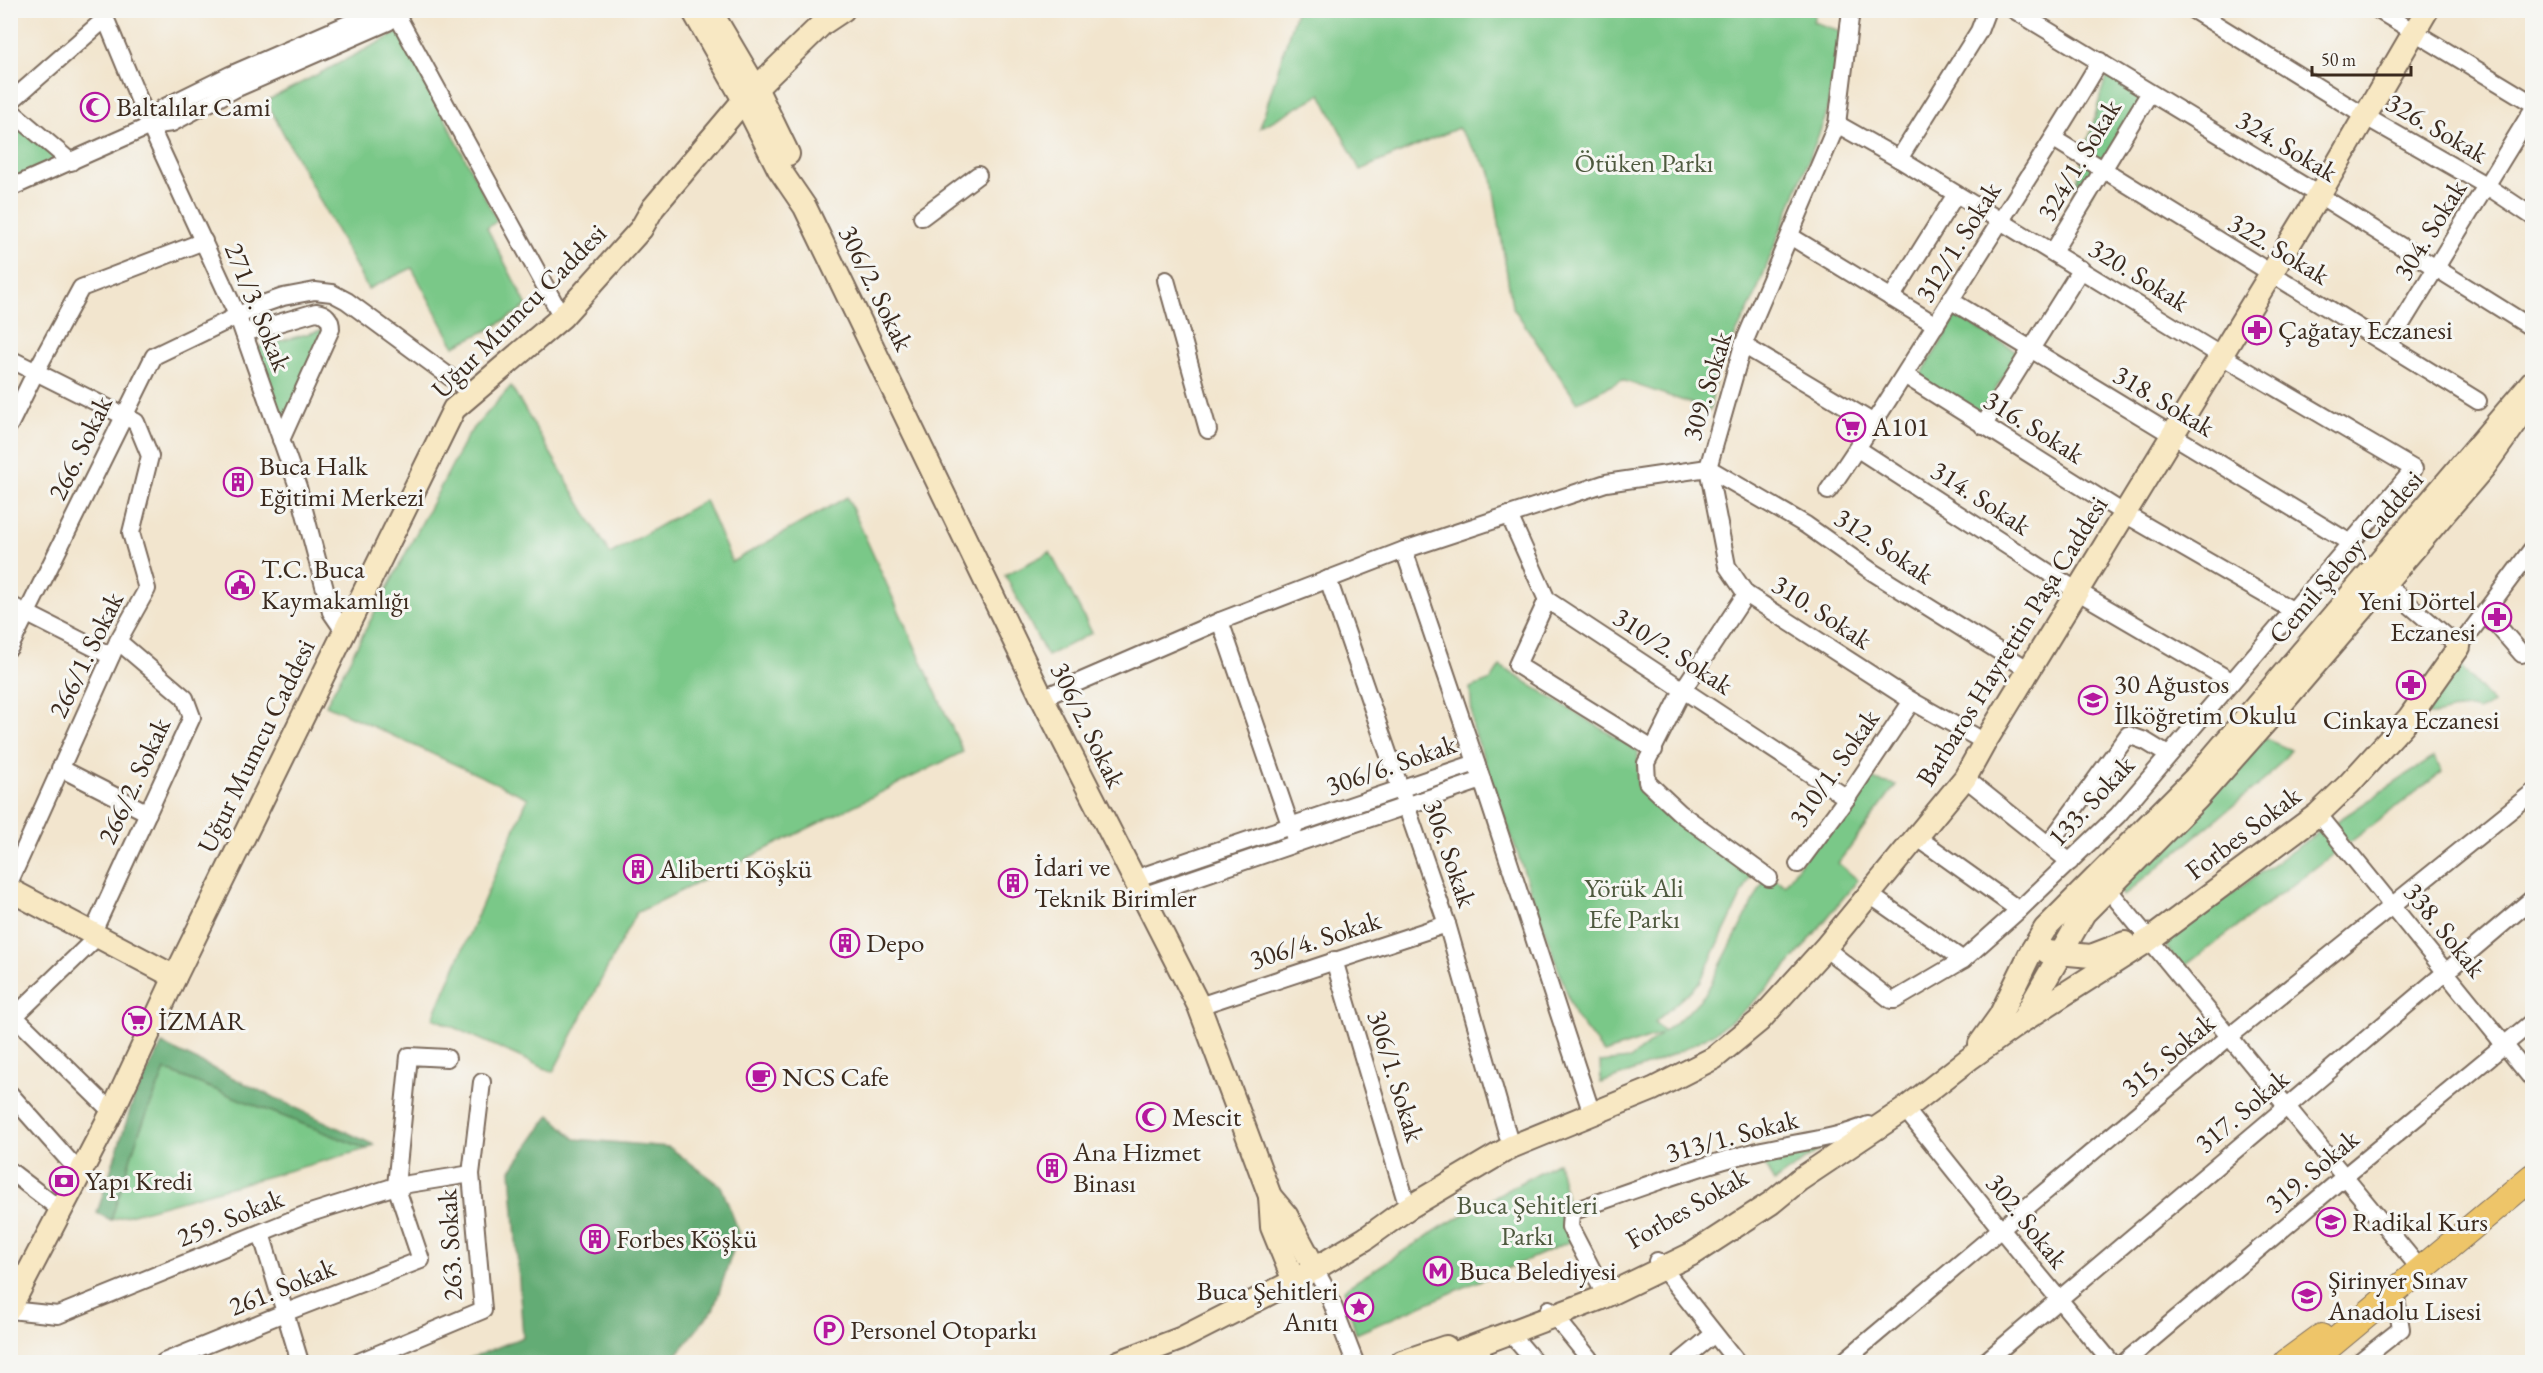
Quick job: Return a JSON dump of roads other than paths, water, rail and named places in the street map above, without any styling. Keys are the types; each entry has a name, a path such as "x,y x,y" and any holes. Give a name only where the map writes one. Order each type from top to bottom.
{"main road":[{"path":"693,10 752,99"},
{"path":"710,10 752,99"},
{"name":"Barbaros Hayrettin Paşa Caddesi","path":"1119,1362 1180,1339 1294,1281 1365,1239 1408,1208 1511,1147 1653,1089 1714,1058 1759,1021 1870,895 1965,778 2366,117 2427,10"},
{"name":"Uğur Mumcu Caddesi","path":"10,1309 63,1211 112,1112 175,977 454,409 562,317 641,229 663,215 752,99 828,33 838,14"},
{"name":"306/2. Sokak","path":"752,99 778,169 805,207 1042,698 1198,1006 1270,1196 1286,1215 1315,1269"},
{"name":"Cemil Şeboy Caddesi","path":"1969,1059 2000,1016 2031,952 2045,929 2195,778 2532,382"},
{"name":"Cemil Şeboy Caddesi","path":"2108,889 2197,799 2385,585 2484,467 2532,400"},
{"name":"Forbes Sokak","path":"1435,1362 1481,1355 1511,1334 1601,1287 1694,1253 1771,1203 1799,1180 1905,1109 2022,1021 2149,939 2318,814 2349,784 2409,718 2459,647"},
{"name":"Forbes Sokak","path":"2022,1021 2084,913 2108,889"},
{"path":"10,891 175,977"},
{"path":"2056,959 2091,956 2115,948 2134,937 2149,939"},
{"path":"2031,952 2056,959 2088,979"},
{"path":"2310,1362 2532,1177"},
{"path":"1270,1196 1272,1227 1294,1281"},
{"name":"Forbes Sokak","path":"1402,1362 1552,1312 1660,1266"},
{"path":"2287,1362 2339,1323 2358,1323"}],"street":[{"path":"150,126 163,108 230,75 380,10"},
{"name":"309. Sokak","path":"1042,698 1220,621 1404,550 1606,483 1708,468 1743,345 1837,124 1851,10"},
{"path":"1899,159 1979,31 1987,10"},
{"name":"324. Sokak","path":"2014,10 2100,61 2111,71 2319,195 2532,328"},
{"path":"2378,10 2532,103"},
{"name":"326. Sokak","path":"2197,11 2366,117 2487,186 2532,216"},
{"path":"10,188 150,126 172,123 235,89 388,22 398,12 562,317"},
{"path":"10,102 104,14"},
{"name":"271/3. Sokak","path":"104,14 150,126 241,325 298,487 332,612 344,631"},
{"name":"312/1. Sokak","path":"1828,491 1905,376 1950,300 2054,139 2100,61"},
{"name":"324/1. Sokak","path":"2053,252 2150,94"},
{"path":"10,110 70,162"},
{"name":"304. Sokak","path":"2389,344 2532,111"},
{"name":"320. Sokak","path":"1837,124 2414,469"},
{"name":"322. Sokak","path":"2054,139 2478,401"},
{"path":"922,217 978,175"},
{"path":"1891,298 1956,194"},
{"path":"1790,236 1936,325"},
{"path":"10,424 81,288 204,241"},
{"path":"1983,426 2080,269"},
{"path":"1167,280 1208,430"},
{"path":"241,325 283,297 315,291 332,293 347,301 473,394"},
{"name":"318. Sokak","path":"1950,300 2352,544"},
{"path":"241,325 316,312 324,314 330,321 331,329 281,440"},
{"name":"266. Sokak","path":"10,647 154,356 241,325"},
{"path":"1743,345 1874,423"},
{"path":"10,360 124,416"},
{"name":"316. Sokak","path":"1905,376 2125,514 2292,610"},
{"name":"266/1. Sokak","path":"10,881 115,648 147,589 131,532 150,456 136,422 124,416"},
{"name":"314. Sokak","path":"1858,449 2077,591 2231,681"},
{"name":"310. Sokak","path":"1708,468 1727,566 1746,594 1912,701 1985,742"},
{"name":"312. Sokak","path":"1708,468 1806,525 1874,573 2029,670"},
{"name":"133. Sokak","path":"1825,948 1895,1000 1963,960 2070,862 2118,814 2414,469"},
{"path":"1509,515 1547,600 1517,665 1654,750"},
{"path":"2385,585 2459,647 2532,549"},
{"path":"1404,550 1476,763"},
{"name":"306. Sokak","path":"1328,579 1447,924 1511,1147"},
{"path":"1746,594 1684,688 1646,763 1647,782 1680,813 1769,878"},
{"name":"310/2. Sokak","path":"1547,600 1684,688 1847,798"},
{"name":"266/2. Sokak","path":"10,605 27,614 115,648 185,698 192,717 96,934 13,1014"},
{"path":"2483,615 2497,625 2522,654"},
{"path":"1220,621 1296,843"},
{"name":"310/1. Sokak","path":"1798,864 1847,798 1912,701"},
{"path":"2048,845 2128,735 2145,741 2168,755"},
{"name":"306/6. Sokak","path":"1476,763 1482,780 1296,843 1138,887 1290,825 1476,763"},
{"path":"60,768 148,813"},
{"path":"1965,778 2070,862"},
{"path":"1482,780 1592,1114"},
{"name":"315. Sokak","path":"1843,1362 2230,1036 2532,793"},
{"name":"338. Sokak","path":"2318,814 2532,1079"},
{"path":"1918,838 2019,910"},
{"path":"2108,889 2421,1270"},
{"path":"1870,895 1963,960"},
{"name":"317. Sokak","path":"1985,1362 2532,899"},
{"name":"306/4. Sokak","path":"1198,1006 1447,924"},
{"name":"306/1. Sokak","path":"1334,960 1408,1208"},
{"path":"13,1014 112,1112"},
{"name":"319. Sokak","path":"2125,1362 2532,1022"},
{"path":"396,1186 408,1056 447,1058"},
{"name":"263. Sokak","path":"359,1362 483,1310 471,1174 482,1082"},
{"path":"10,1094 81,1174"},
{"name":"302. Sokak","path":"1905,1109 2058,1300 2111,1362"},
{"name":"313/1. Sokak","path":"1601,1287 1570,1227 1571,1212 1687,1172 1762,1150 1848,1133 1905,1109"},
{"path":"10,1171 63,1211"},
{"name":"259. Sokak","path":"10,1309 58,1315 304,1215 396,1186 471,1174"},
{"name":"261. Sokak","path":"164,1362 421,1260 396,1186"},
{"path":"261,1233 300,1362"},
{"path":"1660,1266 1737,1362"},
{"path":"1315,1269 1328,1293 1355,1362"},
{"path":"2359,1362 2401,1329 2395,1293"},
{"path":"1552,1312 1592,1362"},
{"path":"1511,1334 1535,1362"},
{"path":"1680,1362 1714,1335"}],"place":[{"name":"Baltalılar Cami","path":"95,107"},
{"name":"Çağatay Eczanesi","path":"2257,330"},
{"name":"A101","path":"1851,427"},
{"name":"Buca Halk Eğitimi Merkezi","path":"238,482"},
{"name":"T.C. Buca Kaymakamlığı","path":"240,585"},
{"name":"Yeni Dörtel Eczanesi","path":"2497,617"},
{"name":"Cinkaya Eczanesi","path":"2411,685"},
{"name":"30 Ağustos İlköğretim Okulu","path":"2093,700"},
{"name":"Aliberti Köşkü","path":"638,869"},
{"name":"İdari ve Teknik Birimler","path":"1013,883"},
{"name":"Depo","path":"845,943"},
{"name":"İZMAR","path":"137,1021"},
{"name":"NCS Cafe","path":"761,1077"},
{"name":"Mescit","path":"1151,1117"},
{"name":"Ana Hizmet Binası","path":"1052,1168"},
{"name":"Yapı Kredi","path":"64,1181"},
{"name":"Radikal Kurs","path":"2331,1222"},
{"name":"Forbes Köşkü","path":"595,1239"},
{"name":"Buca Belediyesi","path":"1438,1271"},
{"name":"Şirinyer Sınav Anadolu Lisesi","path":"2307,1296"},
{"name":"Buca Şehitleri Anıtı","path":"1359,1307"},
{"name":"Personel Otoparkı","path":"829,1330"}],"park label":[{"name":"Ötüken Parkı","path":"1644,163"},
{"name":"Yörük Ali Efe Parkı","path":"1634,904"},
{"name":"Buca Şehitleri Parkı","path":"1527,1220"}]}
